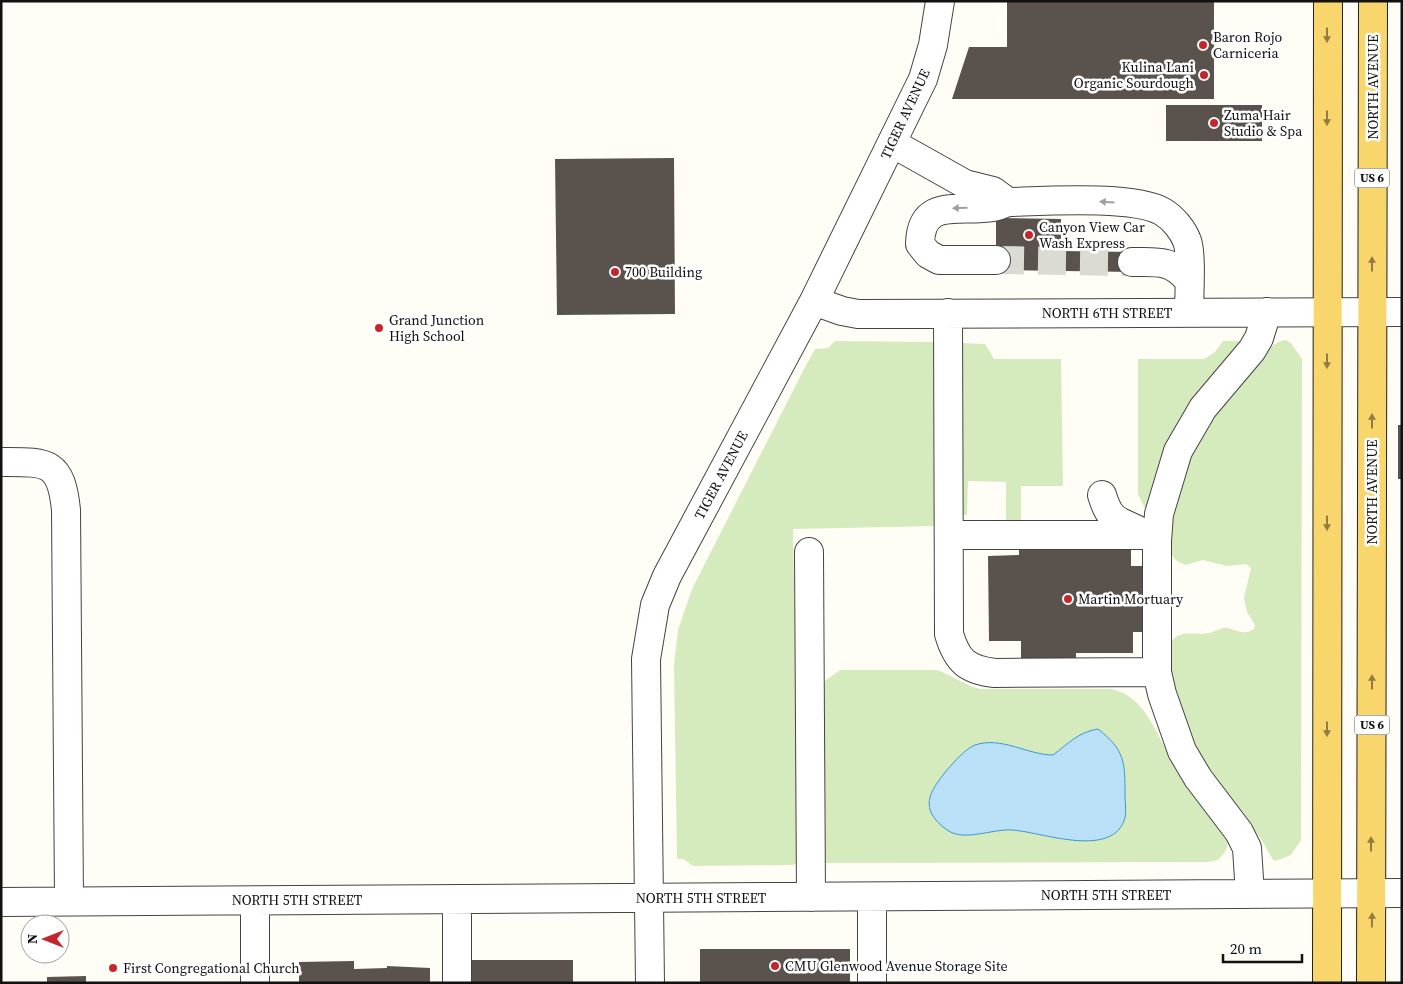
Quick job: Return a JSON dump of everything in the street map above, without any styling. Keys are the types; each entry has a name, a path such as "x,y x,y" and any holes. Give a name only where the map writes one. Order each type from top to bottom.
{"main road":[{"path":"1327,983 1328,1"},
{"name":"NORTH AVENUE","path":"1371,983 1373,1"}],"street":[{"name":"TIGER AVENUE","path":"650,983 651,898 646,659 655,605 667,576 814,301 923,79 933,45 940,1"},
{"path":"892,143 965,184 993,191 1008,202"},
{"path":"938,170 935,192 915,210 912,220 913,232 920,244 928,254 939,260 996,260"},
{"path":"920,244 920,231 926,220 936,213 951,208 992,207 1008,202 1109,202 1148,207 1162,212 1179,227 1188,242 1189,313"},
{"path":"1148,207 1158,217 1164,230 1164,242 1160,256 1142,262 1170,264 1180,270 1189,281"},
{"name":"NORTH 6TH STREET","path":"814,301 842,311 858,314 1402,312"},
{"path":"1250,894 1247,848 1239,832 1198,778 1182,751 1169,718 1157,672 1152,538 1178,451 1203,408 1252,350 1259,338 1267,312"},
{"path":"948,313 949,634 954,652 978,671 995,673 1157,672"},
{"path":"1,462 35,462 51,468 59,475 64,488 66,510 69,900"},
{"path":"1102,495 1107,512 1118,522 1152,538"},
{"path":"949,535 1152,538"},
{"path":"809,552 811,897"},
{"name":"NORTH 5TH STREET","path":"1,902 69,900 256,901 1402,893"},
{"path":"872,897 872,983"},
{"path":"457,899 457,983"},
{"path":"255,983 256,901"}],"green space":[{"path":"1286,340 1291,343 1302,359 1301,840 1291,855 1276,861 1273,860 1258,834 1204,764 1184,722 1172,674 1170,644 1178,636 1182,634 1209,633 1225,628 1240,632 1254,629 1255,625 1247,612 1244,598 1251,568 1246,564 1227,566 1203,560 1185,565 1173,557 1170,543 1175,502 1191,456 1202,434 1229,393 1245,374 1272,346"},
{"path":"835,341 934,342 936,348 935,526 793,529 799,859 796,864 792,865 693,866 683,859 677,859 674,665 678,630 692,589 803,371 815,349 828,348"},
{"path":"1223,341 1239,341 1239,346 1221,364 1194,403 1173,444 1146,511 1138,494 1138,359 1204,359 1215,352"},
{"path":"960,343 985,344 994,359 1061,359 1063,486 1021,486 1021,524 1006,525 1006,482 968,481 967,515 962,515"},
{"path":"840,670 937,670 981,689 1111,689 1123,693 1132,699 1147,716 1170,756 1227,836 1228,843 1226,849 1218,860 1208,862 819,863 819,690 825,681"}],"water":[{"path":"1098,729 1118,750 1122,758 1125,774 1125,818 1116,832 1104,839 1089,841 1072,840 1011,830 961,835 947,830 932,815 929,800 935,786 956,759 975,745 985,743 1005,744 1053,755 1079,736"}],"building":[{"path":"1007,1 1214,1 1214,99 952,99 969,47 1007,47"},
{"name":"Zuma Hair Studio & Spa","path":"1166,105 1262,105 1262,141 1166,141"},
{"name":"700 Building","path":"674,158 675,314 557,315 555,159"},
{"name":"Canyon View Car Wash Express","path":"996,218 1061,219 1061,251 1132,252 1132,272 996,270"},
{"path":"1398,425 1402,425 1402,479 1398,479"},
{"name":"Martin Mortuary","path":"1019,532 1131,545 1131,566 1148,566 1148,632 1133,632 1133,653 1076,653 1076,667 1021,668 1021,641 989,641 988,556 1019,555"},
{"name":"CMU Glenwood Avenue Storage Site","path":"700,949 850,949 850,983 700,983"},
{"path":"468,960 573,960 573,983 468,983"},
{"path":"354,961 354,969 387,968 387,966 430,968 430,983 299,983 299,962"},
{"path":"86,976 86,983 47,983 47,977"}],"tunnel":[{"path":"996,260 1132,262"}],"place":[{"name":"Baron Rojo Carniceria","path":"1203,45"},
{"name":"Kulina Lani Organic Sourdough","path":"1204,75"},
{"name":"Zuma Hair Studio & Spa","path":"1214,123"},
{"name":"Canyon View Car Wash Express","path":"1029,235"},
{"name":"700 Building","path":"615,272"},
{"name":"Grand Junction High School","path":"379,328"},
{"name":"Martin Mortuary","path":"1068,599"},
{"name":"CMU Glenwood Avenue Storage Site","path":"775,966"},
{"name":"First Congregational Church","path":"113,968"}]}
